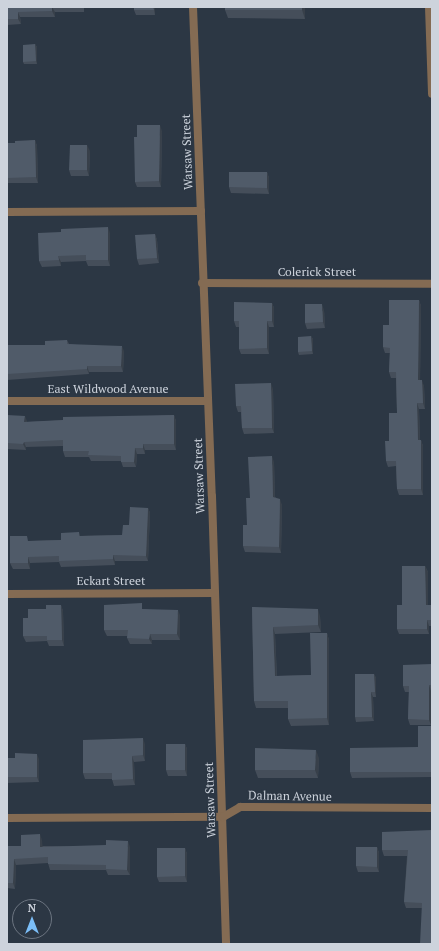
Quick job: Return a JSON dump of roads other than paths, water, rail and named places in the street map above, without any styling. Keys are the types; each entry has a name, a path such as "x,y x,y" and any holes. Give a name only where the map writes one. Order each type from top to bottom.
{"street":[{"name":"Warsaw Street","path":"193,7 201,211 202,283 208,401 223,816 226,944"},
{"path":"429,7 431,17 432,94"},
{"path":"7,212 201,211"},
{"name":"Colerick Street","path":"202,283 432,284"},
{"name":"East Wildwood Avenue","path":"7,402 208,401"},
{"name":"Eckart Street","path":"7,594 215,593"},
{"name":"Dalman Avenue","path":"7,818 223,816 240,807 432,808"}]}
